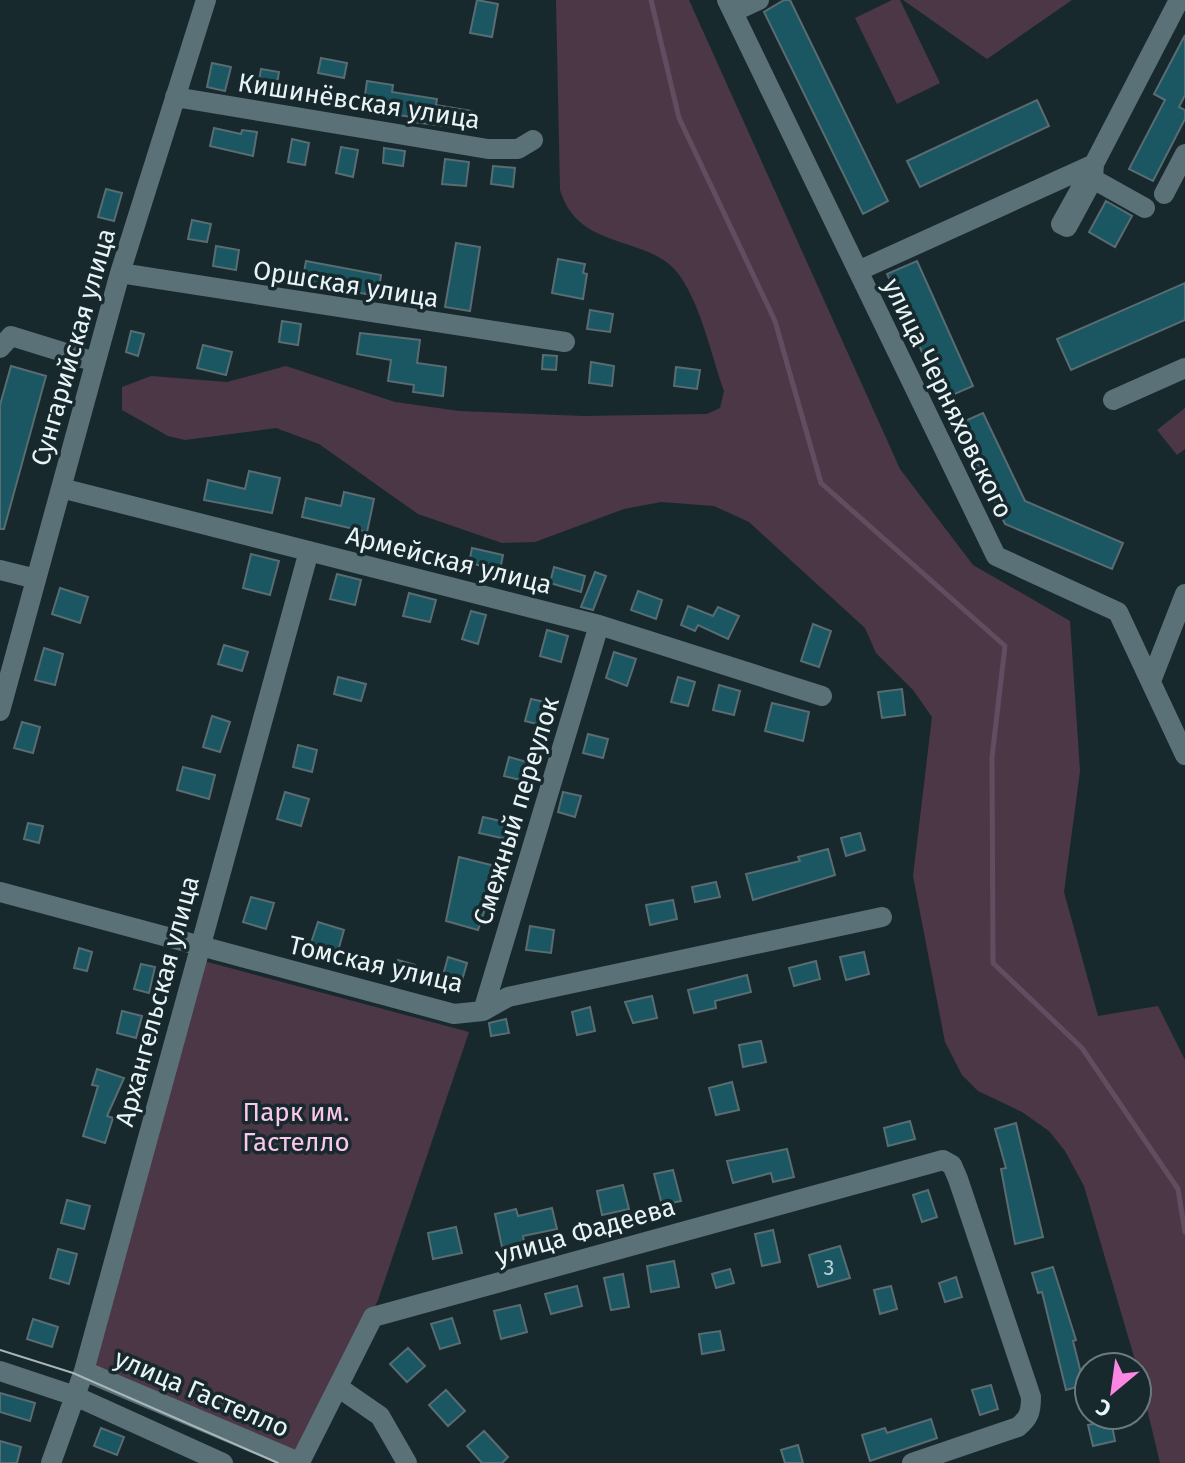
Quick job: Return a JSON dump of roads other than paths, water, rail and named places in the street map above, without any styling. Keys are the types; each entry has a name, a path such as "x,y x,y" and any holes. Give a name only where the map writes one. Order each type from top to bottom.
{"street":[{"name":"Сунгарийская улица","path":"0,711 120,273 206,0"},
{"path":"730,6 759,0"},
{"path":"858,271 1002,206 1094,172 1178,0"},
{"name":"улица Черняховского","path":"730,6 996,556 1118,612 1185,755"},
{"name":"Кишинёвская улица","path":"175,97 488,149 518,149 533,140"},
{"path":"1164,194 1185,154"},
{"path":"1094,172 1145,208"},
{"name":"Оршская улица","path":"120,273 565,342"},
{"path":"0,348 11,336 95,362"},
{"path":"1113,400 1185,368"},
{"name":"Армейская улица","path":"61,488 599,625 822,696"},
{"name":"Архангельская улица","path":"51,1463 84,1371 197,948 309,551"},
{"path":"0,570 36,579"},
{"path":"1151,681 1185,594"},
{"name":"Смежный переулок","path":"483,1011 599,625"},
{"name":"Томская улица","path":"0,892 197,948 454,1014 483,1011 508,997 882,917"},
{"name":"улица Фадеева","path":"300,1463 373,1317 943,1160 952,1165 958,1179 1031,1397 1028,1418 1018,1427 957,1456"},
{"path":"0,1371 75,1396 223,1463"},
{"name":"улица Гастелло","path":"84,1371 300,1463"},
{"path":"338,1387 380,1416 407,1463"},
{"path":"912,1463 957,1456"}],"waterway":[{"path":"651,0 679,118 775,321 821,483 1005,646 992,757 993,963 1082,1048 1178,1189 1185,1232"}],"tram line":[{"path":"0,1350 73,1373 278,1463"}],"park label":[{"name":"Парк им. Гастелло","path":"296,1127"}]}
